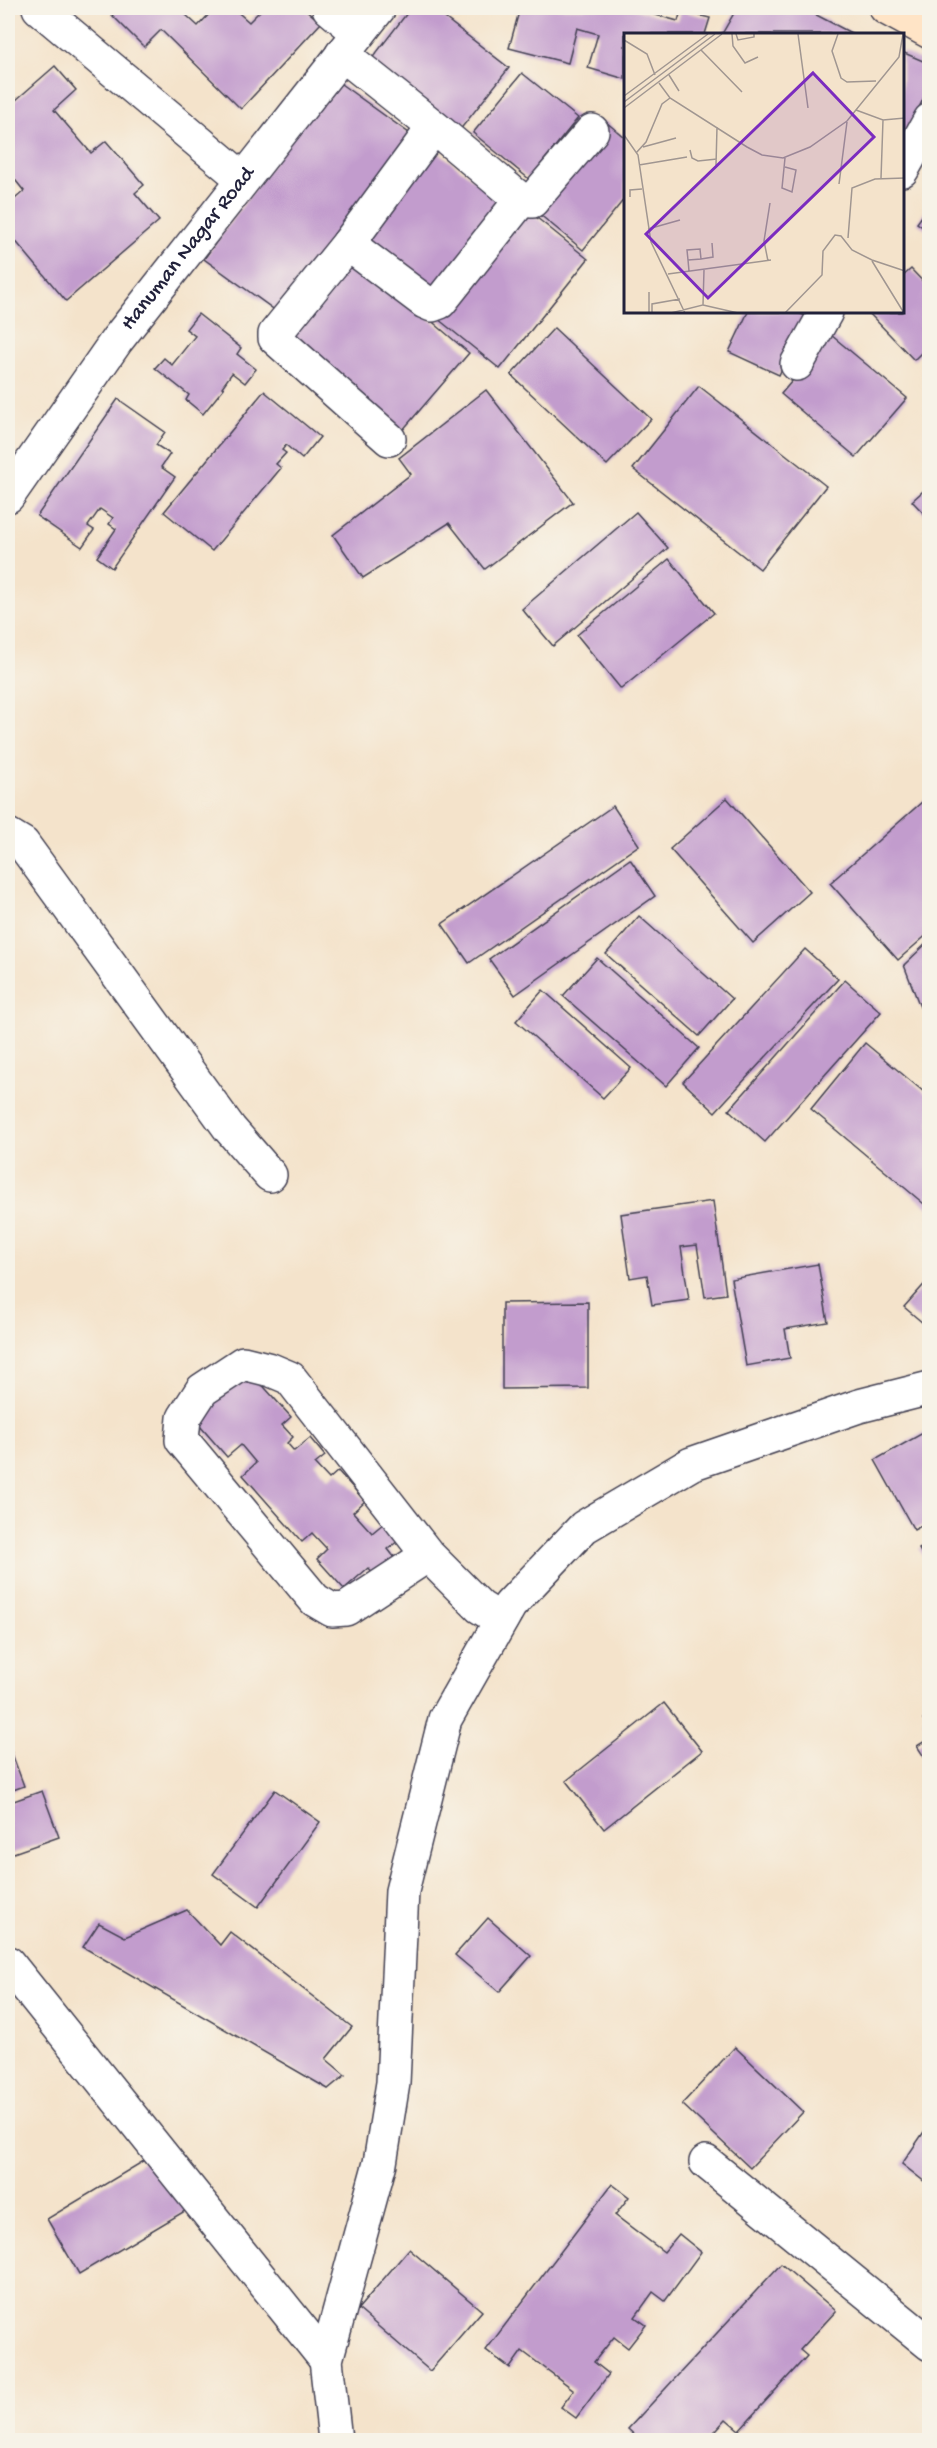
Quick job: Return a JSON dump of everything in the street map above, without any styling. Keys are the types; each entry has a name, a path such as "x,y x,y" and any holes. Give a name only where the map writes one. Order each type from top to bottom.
{"street":[{"path":"39,8 243,179"},
{"path":"329,8 350,44 434,127 521,200 532,201 592,131"},
{"name":"Hanuman Nagar Road","path":"8,496 117,340 379,8"},
{"path":"886,8 930,32"},
{"path":"904,168 930,120"},
{"path":"388,439 275,338 275,334 348,244 434,127"},
{"path":"348,244 425,303 432,305 440,302 521,200"},
{"path":"797,364 825,314"},
{"path":"8,835 23,844 230,1129 270,1175"},
{"path":"428,1555 346,1609 332,1610 315,1600 182,1440 184,1418 202,1390 243,1363 271,1370 290,1378 428,1555 480,1606 501,1620"},
{"path":"335,2440 326,2360 380,2163 393,2083 402,1891 445,1719 510,1605 584,1527 690,1464 859,1406 930,1388"},
{"path":"8,1963 326,2360"},
{"path":"706,2162 930,2344"}],"building":[{"path":"120,8 192,8 186,15 198,26 215,8 233,8 249,22 263,8 304,8 321,23 241,109 161,30 144,47 112,15"},
{"path":"411,8 432,8 509,68 459,131 370,61"},
{"path":"453,8 473,8 468,16"},
{"path":"520,8 630,8 678,21 681,11 710,18 705,33 624,33 624,79 588,68 598,34 577,28 568,63 509,48"},
{"path":"737,8 803,8 851,33 723,33"},
{"path":"904,53 930,64 930,85 904,138"},
{"path":"55,66 76,90 54,110 91,153 106,141 144,185 135,193 159,221 66,301 8,232 8,205 24,191 8,171 8,107"},
{"path":"522,73 578,118 529,179 473,133"},
{"path":"334,79 413,136 283,316 204,259"},
{"path":"605,121 624,137 624,199 583,250 533,209"},
{"path":"435,150 503,202 435,291 366,239"},
{"path":"930,205 930,232 917,223"},
{"path":"526,209 588,259 500,369 438,319"},
{"path":"353,254 469,353 395,439 280,339"},
{"path":"911,269 930,289 930,362 921,353 914,360 870,314 904,314 904,275"},
{"path":"198,314 241,348 237,354 256,369 245,383 232,373 222,387 224,388 203,414 186,400 189,395 155,368 164,358 172,365 195,336 186,329"},
{"path":"747,314 807,316 779,375 729,352"},
{"path":"554,328 651,419 607,465 511,375"},
{"path":"831,335 907,398 856,457 781,394"},
{"path":"699,386 826,486 760,569 633,469"},
{"path":"486,390 573,502 485,569 449,523 363,578 333,535 411,474 399,458"},
{"path":"264,391 320,437 302,459 286,445 282,450 286,453 276,464 281,468 212,551 164,512"},
{"path":"118,399 165,432 156,445 170,454 161,467 175,477 112,568 97,557 116,529 109,524 113,518 100,509 88,526 94,530 82,547 37,516"},
{"path":"930,485 930,520 912,501"},
{"path":"636,512 668,548 553,646 522,609"},
{"path":"669,559 714,613 621,689 577,635"},
{"path":"930,795 930,932 898,960 830,883"},
{"path":"727,798 810,892 753,943 670,849"},
{"path":"613,806 639,845 469,963 442,924"},
{"path":"630,859 655,896 515,995 489,959"},
{"path":"639,916 732,999 699,1036 606,954"},
{"path":"930,940 930,1004 920,1007 904,965"},
{"path":"805,949 838,979 715,1112 683,1082"},
{"path":"597,958 699,1048 666,1086 563,996"},
{"path":"845,980 881,1012 765,1142 729,1110"},
{"path":"543,990 631,1068 603,1098 516,1021"},
{"path":"865,1043 930,1097 930,1209 811,1109"},
{"path":"713,1201 726,1294 705,1297 697,1245 681,1247 689,1300 652,1305 647,1275 630,1278 621,1214"},
{"path":"818,1264 828,1322 785,1329 790,1358 746,1366 731,1279"},
{"path":"930,1278 930,1329 904,1307"},
{"path":"588,1302 588,1388 502,1389 502,1303"},
{"path":"248,1369 291,1417 282,1425 293,1437 287,1443 294,1451 310,1438 325,1456 315,1464 329,1479 338,1471 365,1501 353,1512 372,1533 384,1523 399,1540 388,1549 395,1558 375,1576 368,1568 344,1589 317,1559 327,1549 312,1533 302,1542 243,1475 256,1463 241,1445 227,1457 193,1418"},
{"path":"930,1429 930,1521 914,1530 875,1460"},
{"path":"930,1543 930,1567 919,1549"},
{"path":"664,1703 702,1751 604,1829 566,1781"},
{"path":"930,1716 930,1730 923,1720"},
{"path":"930,1738 930,1766 917,1746"},
{"path":"8,1743 24,1786 8,1792"},
{"path":"275,1790 320,1822 258,1907 213,1874"},
{"path":"42,1791 59,1837 8,1855 8,1803"},
{"path":"187,1910 220,1945 230,1932 352,2027 326,2059 345,2075 328,2089 83,1947 99,1923 125,1937"},
{"path":"488,1918 531,1956 499,1992 455,1955"},
{"path":"735,2047 803,2112 750,2168 682,2104"},
{"path":"930,2123 930,2186 902,2164"},
{"path":"157,2153 190,2208 79,2274 47,2219"},
{"path":"612,2184 629,2197 615,2215 664,2252 679,2234 701,2252 665,2301 653,2292 635,2317 646,2325 628,2348 614,2337 594,2362 609,2374 576,2418 561,2407 574,2390 522,2351 510,2368 486,2350"},
{"path":"409,2249 482,2311 430,2371 358,2309"},
{"path":"781,2264 836,2311 800,2350 807,2356 739,2430 726,2419 707,2440 640,2440 628,2429"}]}
